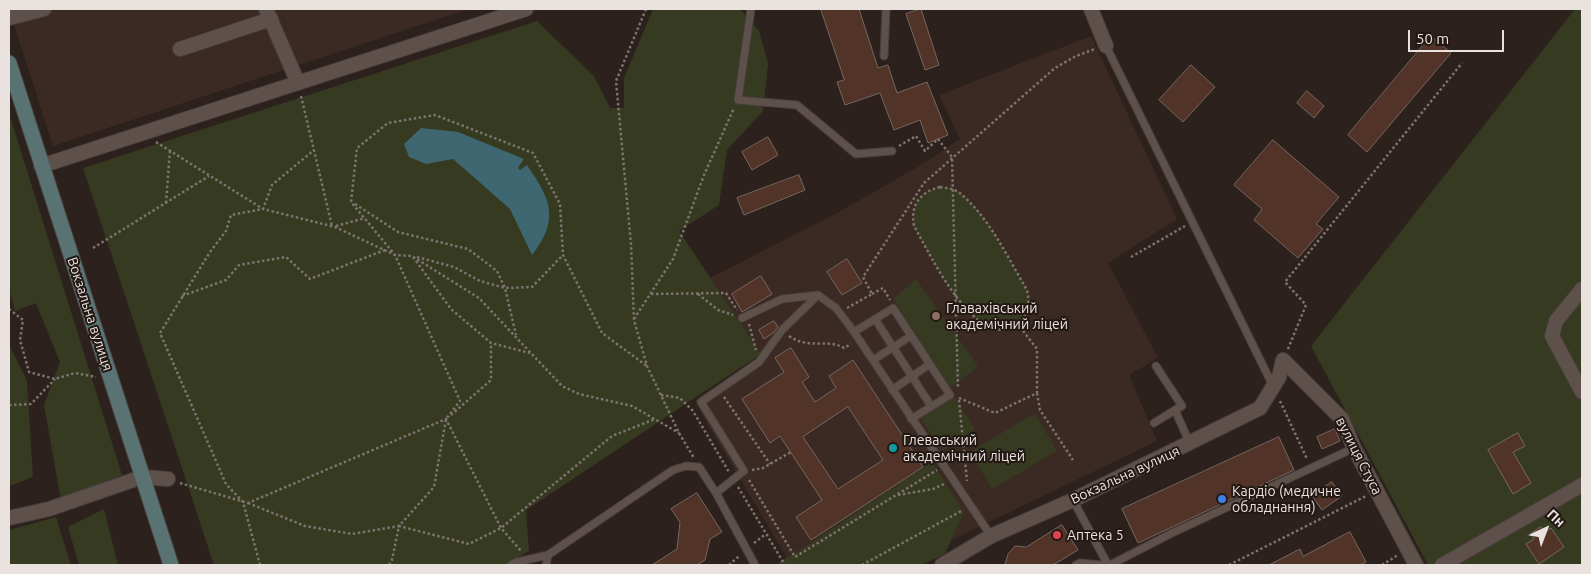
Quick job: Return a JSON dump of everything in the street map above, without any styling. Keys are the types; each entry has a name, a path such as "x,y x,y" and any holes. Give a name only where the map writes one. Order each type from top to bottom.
{"street":[{"path":"9,18 44,9"},
{"path":"41,166 526,9"},
{"path":"1091,9 1106,46"},
{"path":"180,49 269,14 298,83"},
{"name":"Вокзальна вулиця","path":"9,63 171,565"},
{"path":"1582,289 1556,321 1552,336 1582,392"},
{"name":"Вокзальна вулиця","path":"942,565 958,562 992,536 1073,500 1260,408 1278,377 1284,360"},
{"name":"вулиця Стуса","path":"1284,360 1342,418 1354,448 1416,565"},
{"path":"9,518 49,508 142,477 168,479"},
{"path":"1442,565 1582,485"}],"lane":[{"path":"751,9 738,100 797,105 856,154 892,151"},
{"path":"884,56 886,9"},
{"path":"1106,46 1273,386"},
{"path":"744,316 782,299 818,295 839,312 873,360 969,506 992,536"},
{"path":"716,493 744,471 700,402 759,362 782,330 818,295"},
{"path":"854,332 893,308 930,364 950,395 911,419"},
{"path":"875,319 931,406"},
{"path":"873,360 911,336"},
{"path":"892,390 930,364"},
{"path":"1154,423 1182,406 1156,366"},
{"path":"1175,410 1190,444"},
{"path":"1073,500 1109,565 1170,534 1354,448"},
{"path":"512,565 517,562 548,555 673,470 686,466 700,467 755,565"},
{"path":"546,565 548,555"},
{"path":"1076,565 1080,563 1102,565"}],"path":[{"path":"646,9 616,81 631,244 634,320 647,366 679,433 700,467"},
{"path":"872,294 863,277 924,183 1055,68 1076,56 1106,46"},
{"path":"1284,360 1306,305 1285,282 1462,62"},
{"path":"298,83 334,226"},
{"path":"634,320 673,259 704,175 738,100"},
{"path":"389,565 392,560 399,526 434,487 446,419 460,401 395,255 351,202 357,148 388,123 435,115 533,153 560,204 563,255 602,333 647,366"},
{"path":"142,133 264,209 334,226 395,255 412,256 454,267 480,281 505,288 532,287 563,255"},
{"path":"862,565 969,506 956,367 952,157 938,139 925,151 916,136 892,151"},
{"path":"166,202 170,150"},
{"path":"264,209 272,186 314,150"},
{"path":"94,248 209,176"},
{"path":"940,187 952,189 966,199 987,226 1027,290 1030,300 1028,311 1018,324 1003,330 987,327 971,316 954,293 914,226 912,216 915,205 921,196 930,190 940,187"},
{"path":"351,202 398,232 468,249 497,271 505,288 516,337"},
{"path":"260,565 243,502 226,484 160,333 182,296 226,231 231,215 264,209"},
{"path":"334,226 365,218"},
{"path":"1131,258 1193,222"},
{"path":"182,296 226,280 239,265 286,257 310,279 384,250"},
{"path":"412,256 479,298 562,386 579,394 632,406 679,433"},
{"path":"412,256 451,309 491,343 531,353"},
{"path":"350,263 353,268"},
{"path":"839,312 883,288 893,308"},
{"path":"651,294 726,293 744,316 759,362"},
{"path":"698,294 718,310 744,316"},
{"path":"9,309 23,320 20,340 29,372 55,379"},
{"path":"1018,324 1037,349 1037,393 1040,410 1073,460"},
{"path":"782,330 800,343 814,345 836,343 844,348 859,340"},
{"path":"248,503 446,419 471,400 491,380 491,343"},
{"path":"9,405 31,404 55,379 75,373 111,379"},
{"path":"1273,386 1311,468"},
{"path":"719,390 770,464"},
{"path":"959,398 995,413 1037,393"},
{"path":"446,419 501,528 530,560"},
{"path":"168,479 248,503 305,526 352,534 399,526 469,544 501,528 612,436 654,419"},
{"path":"791,452 770,464 744,471 795,557 943,466"},
{"path":"895,495 933,489 952,480"},
{"path":"1229,565 1334,514 1376,490"},
{"path":"747,548 766,534"},
{"path":"1382,565 1407,548"}],"shaded area":[{"path":"9,9 468,9 53,146"},
{"name":"Главахівський академічний ліцей","path":"1091,36 1177,219 1108,263 1158,358 1129,375 1157,441 900,565 791,565 696,404 761,354 710,278 839,212 916,168 960,139 939,95"}],"green space":[{"path":"653,9 740,9 759,31 768,63 763,111 727,150 719,205 679,231 761,354 526,510 529,551 505,565 214,565 83,168 537,21 594,76 610,108 624,108 624,78"},
{"path":"1575,9 1582,9 1582,565 1428,565 1311,346"},
{"path":"9,113 122,475 61,501 44,405 60,362 36,303 15,311 9,289"},
{"path":"940,187 957,191 972,204 990,227 1027,290 1028,304 1026,313 1018,324 1002,330 987,326 971,314 957,297 931,257 914,226 913,218 918,200 927,192"},
{"path":"916,279 978,366 950,389 893,299"},
{"path":"9,345 27,381 33,477 9,486"},
{"path":"954,397 975,429 943,451 920,418"},
{"path":"1035,413 1057,451 992,489 970,452"},
{"path":"932,462 964,512 945,554 921,565 779,565 779,562 805,547"},
{"path":"104,509 118,565 79,565 68,527"},
{"path":"56,517 71,565 9,565 9,530"}],"water":[{"path":"421,128 458,132 524,159 518,168 520,170 527,165 547,199 549,210 546,231 532,255 510,209 453,159 426,164 409,157 404,144"}],"building":[{"path":"821,9 859,9 878,68 888,65 897,93 927,82 948,135 928,143 920,120 894,130 880,93 845,105 837,82 844,80"},
{"path":"921,9 939,65 925,70 906,14"},
{"path":"1431,36 1451,53 1367,152 1348,135"},
{"path":"1191,65 1215,87 1183,122 1159,100"},
{"path":"1307,91 1324,106 1314,118 1297,103"},
{"path":"768,137 778,155 752,170 742,152"},
{"path":"1273,140 1339,197 1316,224 1323,229 1298,258 1254,220 1262,209 1234,185"},
{"path":"799,175 805,190 744,215 737,198"},
{"path":"847,259 862,283 842,295 827,272"},
{"path":"761,276 772,294 742,312 732,294"},
{"path":"774,321 778,327 764,339 759,330"},
{"name":"Глеваський академічний ліцей","path":"791,348 809,377 802,382 815,402 836,388 829,376 853,360 923,467 811,540 796,517 822,500 780,436 770,443 742,399 784,372 775,358","holes":["848,407 883,460 838,489 803,437"]},
{"path":"1335,429 1340,441 1322,449 1317,437"},
{"path":"1518,433 1525,446 1513,452 1531,483 1513,494 1488,450"},
{"path":"1279,437 1294,470 1138,543 1122,509"},
{"path":"1332,482 1342,496 1322,510 1312,496"},
{"path":"697,493 722,532 710,539 705,560 697,565 652,565 677,549 680,522 671,509"},
{"path":"1062,525 1078,550 1053,565 1005,565 1008,554 1015,546 1026,547"},
{"path":"1541,527 1544,532 1551,528 1564,547 1539,564 1526,544 1534,539 1531,534"},
{"path":"1350,532 1366,562 1360,565 1269,565 1300,549 1303,556"}],"place":[{"name":"Главахівський академічний ліцей","path":"936,316"},
{"name":"Глеваський академічний ліцей","path":"893,448"},
{"name":"Кардіо (медичне обладнання)","path":"1222,499"},
{"name":"Аптека 5","path":"1057,535"}]}
